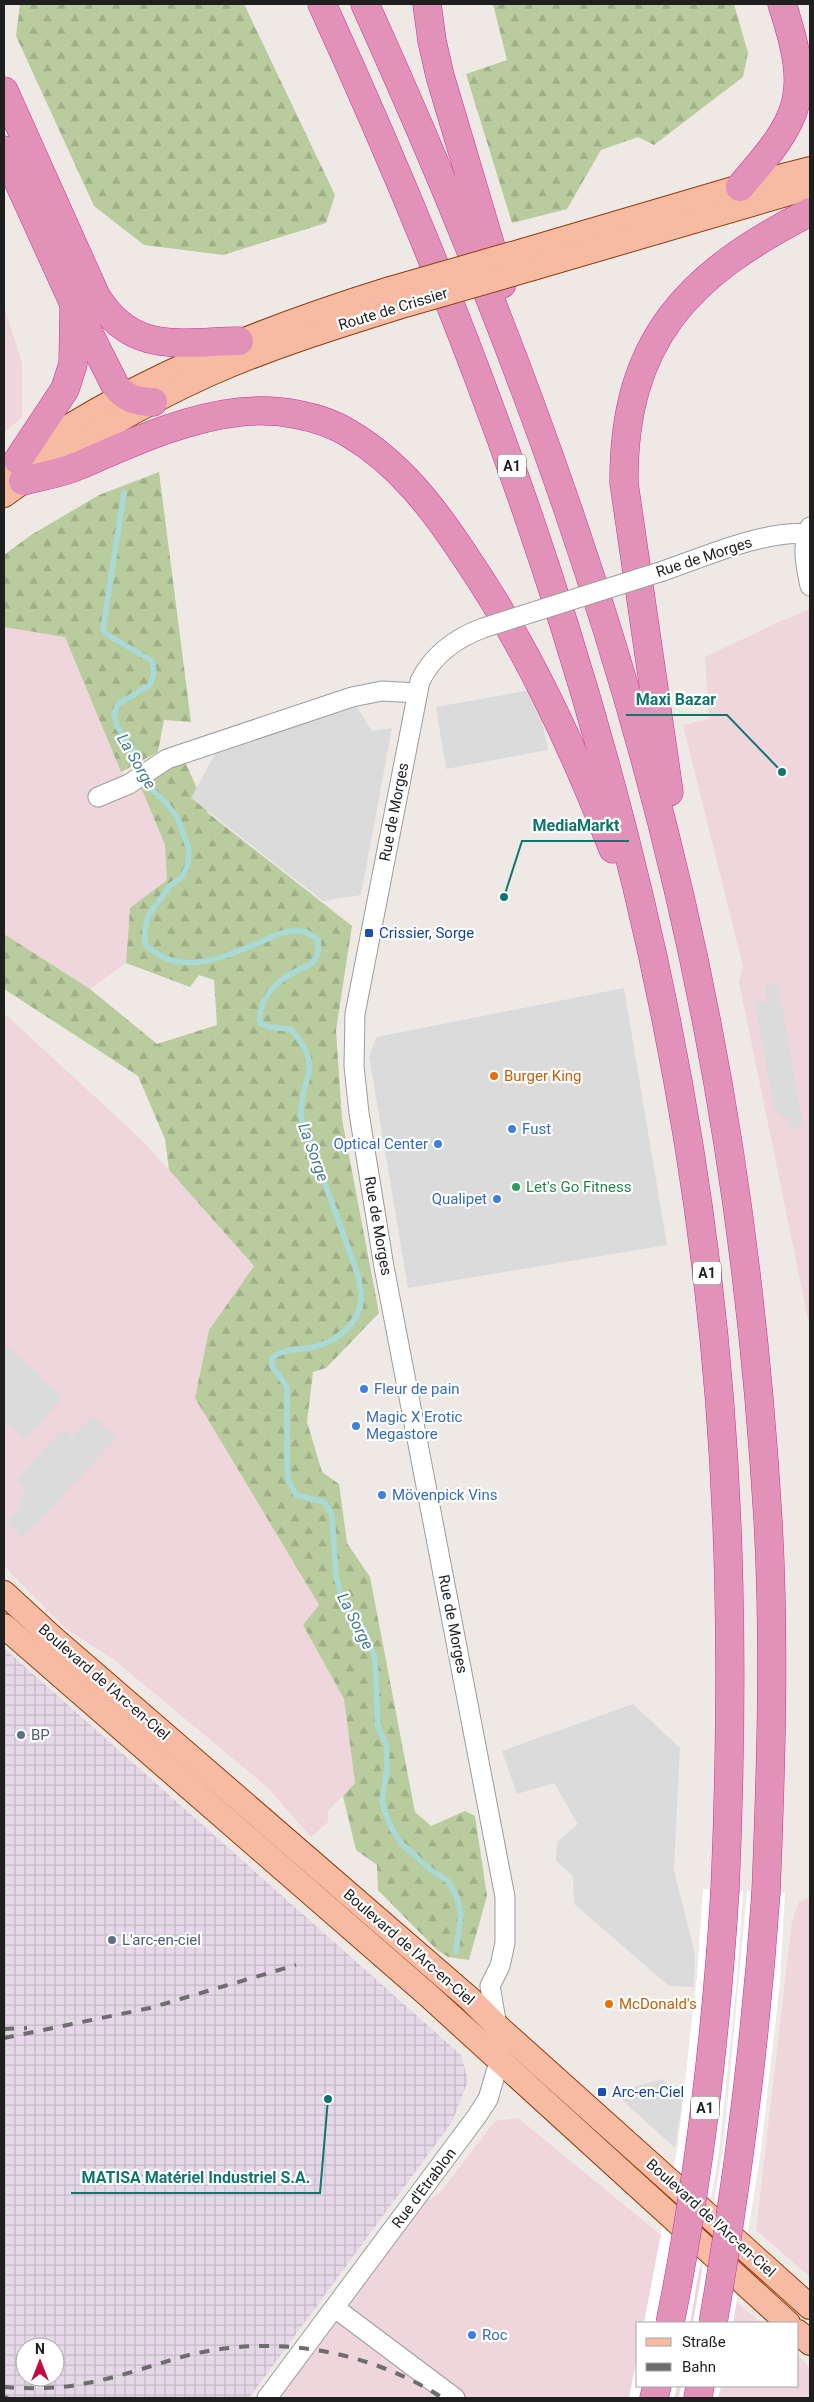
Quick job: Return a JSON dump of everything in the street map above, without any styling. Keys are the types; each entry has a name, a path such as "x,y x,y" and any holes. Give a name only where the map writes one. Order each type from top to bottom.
{"highway":[{"path":"300,4 366,101"},
{"name":"A1","path":"322,4 366,101 466,343 542,554 611,781 651,946 679,1084 696,1193 711,1312 723,1443 731,1595 732,1691 725,1890 719,1986 700,2148 670,2322"},
{"name":"A1","path":"365,4 462,227 554,466 604,619 636,728 692,950 707,1022 735,1188 746,1270 768,1523 772,1691 771,1779 760,1980 742,2144 713,2322"},
{"path":"428,4 432,41 440,76 486,226 554,466"},
{"path":"740,187 773,149 786,130 796,105 799,77 797,55 782,4"},
{"path":"798,4 810,43"},
{"path":"4,92 96,296 119,325 135,335 150,340 239,340"},
{"path":"4,150 74,304 115,385 124,395 142,402 153,402"},
{"path":"692,950 626,504 624,458 628,414 637,381 649,350 677,308 698,285 723,264 763,237 810,212"},
{"path":"12,476 56,406 68,383 73,364 74,304"},
{"path":"12,476 79,466 123,445 164,430 240,412 268,411 319,420 348,432 371,448 417,490 452,536 502,614 539,681 583,775 651,946"}],"main road":[{"name":"Route de Crissier","path":"529,259 740,187 810,169"},
{"name":"Route de Crissier","path":"12,476 124,395 172,370 239,340 529,259 810,187"},
{"name":"Route de Crissier","path":"12,476 209,374 394,298"},
{"name":"Boulevard de l'Arc-en-Ciel","path":"4,1593 60,1644 470,1999 497,2026 810,2307"},
{"name":"Boulevard de l'Arc-en-Ciel","path":"4,1626 428,1996 787,2322"},
{"path":"799,2333 810,2343"}],"street":[{"name":"Rue de Morges","path":"490,1986 500,1966 506,1942 504,1890 384,1267 359,1113 354,1066 355,1014 416,693 424,672 443,651 453,642 483,628 771,535 808,531"},
{"path":"808,531 804,554 810,586"},
{"path":"98,797 129,784 167,760 365,693 382,691 416,693"},
{"path":"428,1996 470,1999 490,1986 497,2026 499,2062 548,2071"},
{"name":"Rue d'Etrablon","path":"267,2398 336,2308 477,2116 488,2099 499,2062"},
{"path":"336,2308 455,2398"}],"shaded area":[{"path":"4,307 22,362 22,417 4,433"},
{"path":"810,609 810,1329 739,982 743,967 683,725 709,719 705,657"},
{"path":"4,627 65,636 121,772 140,785 165,845 167,880 130,908 126,963 90,989 4,934"},
{"path":"531,690 540,712 548,750 446,769 436,707"},
{"path":"357,707 372,731 392,728 361,895 323,901 191,798 216,752"},
{"path":"778,983 803,1126 790,1129 788,1119 774,1110 754,997 768,1004 765,985"},
{"path":"624,988 667,1245 408,1288 369,1056 377,1037"},
{"path":"4,1013 143,1141 254,1266 209,1330 195,1398 319,1605 303,1625 344,1699 355,1783 328,1811 328,1822 311,1837 267,1787 113,1659 66,1629 4,1566"},
{"path":"6,1345 63,1397 26,1439 4,1421 4,1346"},
{"path":"92,1416 117,1438 23,1538 7,1522 18,1510 25,1489 15,1480 63,1429 72,1437"},
{"path":"4,1648 461,2055 468,2081 452,2122 249,2398 4,2398"},
{"path":"633,1704 680,1748 674,1871 695,1954 694,1987 669,1986 574,1904 573,1876 556,1861 557,1842 578,1824 554,1783 517,1794 502,1751"},
{"path":"810,1897 810,2277 756,2230 792,1921 799,1902"},
{"path":"662,2079 683,2098 675,2148 621,2099 630,2088"},
{"path":"518,2118 656,2231 760,2322 636,2322 636,2387 799,2387 799,2357 810,2367 810,2398 280,2398 424,2202 438,2195 495,2121"}],"green space":[{"path":"20,4 244,4 335,195 326,223 223,255 144,245 94,206 16,36"},
{"path":"493,4 734,4 748,53 743,77 654,145 638,137 601,150 567,209 512,223 466,74 507,60"},
{"path":"159,472 191,722 164,720 158,752 121,772 65,637 4,627 4,555 31,535 99,495"},
{"path":"186,764 208,813 352,926 336,1030 342,1119 379,1313 326,1368 313,1372 307,1422 322,1472 339,1484 347,1543 370,1577 415,1812 431,1826 465,1811 475,1816 487,1896 469,1960 448,1957 437,1950 378,1890 377,1865 356,1850 343,1796 355,1783 344,1699 303,1625 319,1605 195,1398 209,1330 254,1266 169,1170 165,1139 138,1076 4,989 4,934 90,989 157,1044 217,1025 214,980 199,975 190,987 126,963 130,908 167,880 165,845 140,785 159,766"}],"pier":[{"path":"703,1889 743,1891 737,1979 719,2151 690,2322 644,2322 678,2145 697,1976"},
{"path":"747,1891 785,1893 780,1982 760,2157 733,2322 693,2322 723,2151"},
{"path":"636,2363 636,2387 677,2387 674,2398 629,2398"},
{"path":"681,2387 721,2387 718,2398 679,2398"}],"waterway":[{"name":"La Sorge","path":"124,493 103,629 106,634 152,661 154,672 150,685 118,704 114,714 117,726 132,748 147,785 177,817 189,849 188,864 183,876 170,886 148,916 145,944 158,954 186,963 216,959 277,935 293,931 307,933 318,940 318,952 313,962 282,980 265,999 260,1015 260,1023 269,1027 291,1029 307,1054 309,1073 304,1091 301,1117 358,1275 361,1302 355,1319 342,1333 327,1343 318,1346 280,1353 272,1358 272,1366 287,1387 288,1479 296,1495 324,1502 332,1515 336,1577 349,1613 364,1629 375,1659 378,1727 386,1744 387,1769 382,1800 385,1812 392,1829 402,1844 431,1870 448,1881 457,1897 461,1914 456,1952"}],"railway":[{"path":"4,2038 150,2008 296,1965"},
{"path":"4,2029 27,2028"},
{"path":"4,2387 46,2388 77,2385 189,2355 254,2346 320,2351 352,2358 384,2368 443,2398"},
{"path":"4,2397 8,2398"}],"place":[{"name":"Maxi Bazar","path":"782,772"},
{"name":"MediaMarkt","path":"504,897"},
{"name":"Crissier, Sorge","path":"369,933"},
{"name":"Burger King","path":"494,1076"},
{"name":"Fust","path":"512,1129"},
{"name":"Optical Center","path":"438,1144"},
{"name":"Let's Go Fitness","path":"516,1187"},
{"name":"Qualipet","path":"497,1199"},
{"name":"Fleur de pain","path":"364,1389"},
{"name":"Magic X Erotic Megastore","path":"356,1426"},
{"name":"Mövenpick Vins","path":"382,1495"},
{"name":"BP","path":"21,1735"},
{"name":"L'arc-en-ciel","path":"112,1940"},
{"name":"McDonald's","path":"609,2004"},
{"name":"Arc-en-Ciel","path":"602,2092"},
{"name":"MATISA Matériel Industriel S.A.","path":"328,2099"},
{"name":"Roc","path":"472,2335"}]}
